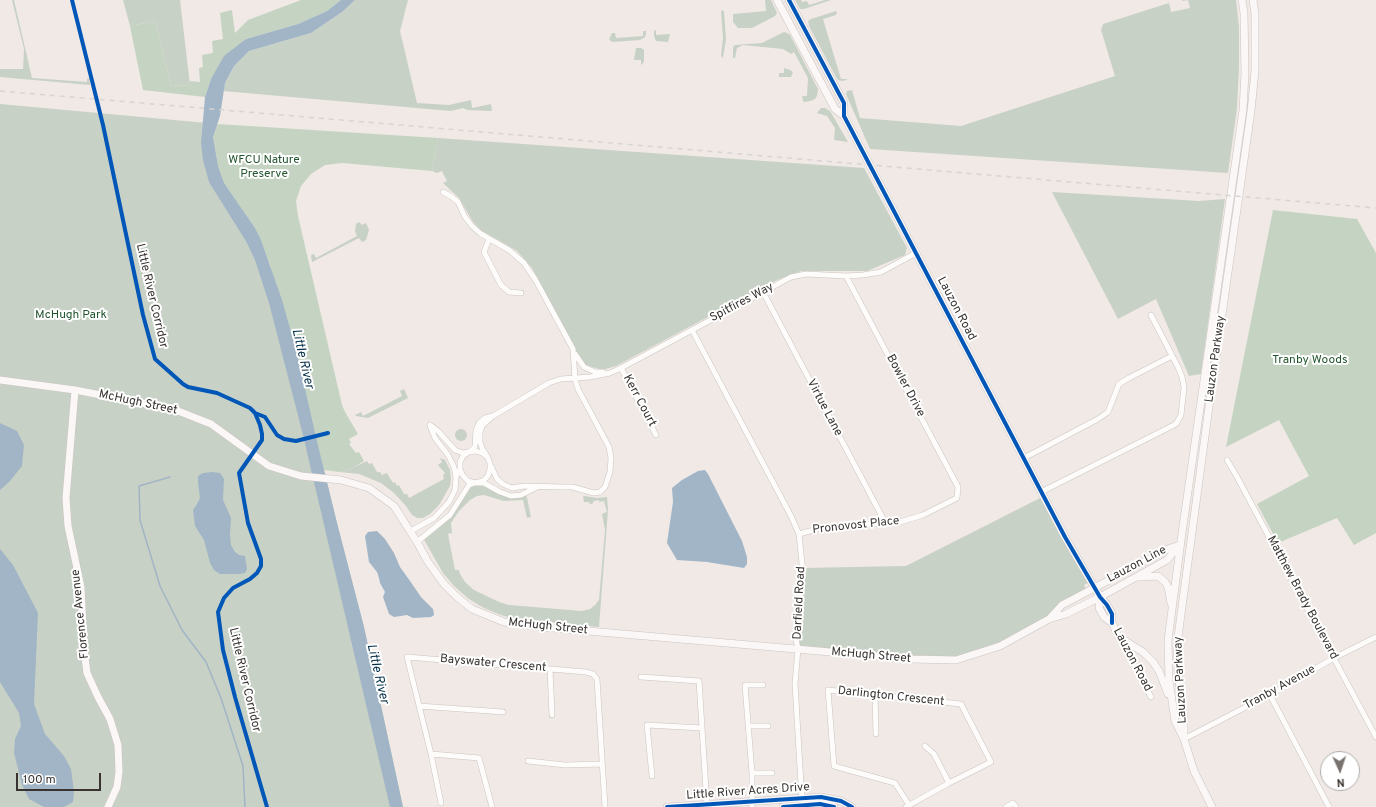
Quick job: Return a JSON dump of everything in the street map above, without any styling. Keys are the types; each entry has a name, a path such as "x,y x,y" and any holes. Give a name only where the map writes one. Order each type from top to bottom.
{"main road":[{"name":"Lauzon Road","path":"777,0 835,109 844,116 1041,492 1100,597 1100,608 1104,617 1112,624 1120,637"},
{"name":"Lauzon Road","path":"789,0 844,103 844,116"},
{"name":"Lauzon Parkway","path":"1184,739 1175,721 1171,703 1168,640 1180,545 1243,110 1245,73 1244,13 1242,0"},
{"name":"Lauzon Parkway","path":"1184,739 1184,720 1179,682 1177,644 1251,111 1255,70 1255,14 1253,0"},
{"name":"McHugh Street","path":"0,380 75,390 173,409 211,424 269,466 301,476 341,480 369,488 394,506 418,542 428,562 444,584 457,597 472,609 504,622 542,627 911,659 956,660 1000,646 1049,619 1066,614 1100,597"},
{"name":"Florence Avenue","path":"75,390 66,498 68,526 81,586 84,650 87,673 110,719 118,745 119,772 117,787 108,807"},
{"name":"Lauzon Line","path":"1095,588 1168,549 1180,545 1190,546"},
{"name":"Lauzon Line","path":"1100,597 1167,560 1180,545"},
{"path":"1135,578 1158,576 1165,582 1168,588 1172,609"},
{"name":"McHugh Street","path":"1049,619 1062,605 1095,588"},
{"path":"1120,637 1143,652 1154,662 1171,703"},
{"path":"1184,739 1194,771 1212,807"},
{"name":"Little River Acres Drive","path":"783,807 821,797 841,801 852,807"},
{"name":"Little River Acres Drive","path":"667,807 802,802 834,807"}],"street":[{"path":"443,192 452,196 458,202 465,217 481,234 509,250 524,263 584,367 595,372 610,373"},
{"path":"489,239 484,252 501,285 509,292 521,293"},
{"name":"Spitfires Way","path":"469,452 475,447 476,430 479,423 485,418 493,416 549,383 560,380 588,378 610,373 791,277 806,274 846,276 881,272 916,253"},
{"name":"Bowler Drive","path":"846,276 958,487 957,498"},
{"name":"Virtue Lane","path":"763,292 886,524"},
{"path":"1041,492 1176,424 1181,415 1184,388 1182,377 1150,315"},
{"name":"Darfield Road","path":"692,330 791,516 799,534 802,573 796,639 798,649 795,684 802,802"},
{"path":"493,416 482,426 480,433 482,448 497,479 503,484 512,488 524,486 572,488 594,493 600,492 606,487 610,472 611,458 609,448 578,389 575,379 573,349"},
{"path":"1024,458 1098,419 1108,412 1119,384 1172,356"},
{"name":"Kerr Court","path":"621,368 656,435"},
{"path":"411,531 434,518 448,502 455,490 456,477 454,466 436,438 430,425 438,431 455,450 463,453 476,451 487,456"},
{"path":"469,452 463,456 460,462 460,469 463,476 468,481 484,483 511,496 521,494 538,487"},
{"name":"Matthew Brady Boulevard","path":"1227,460 1376,737"},
{"path":"418,542 450,514 469,486 483,481 488,476 490,463"},
{"path":"456,477 460,469"},
{"name":"Pronovost Place","path":"799,534 821,528 900,522 922,515 957,498"},
{"name":"Lauzon Road","path":"1120,637 1151,697"},
{"name":"Tranby Avenue","path":"1184,739 1270,695 1334,658 1376,637"},
{"name":"Bayswater Crescent","path":"441,803 420,706 407,657 586,672 593,674 597,679 605,807"},
{"path":"550,669 552,715"},
{"path":"641,677 699,681 706,806"},
{"path":"752,804 752,774 745,685 763,685"},
{"name":"Darlington Crescent","path":"828,690 875,695 961,704 991,762 907,806 895,783 834,766 828,690"},
{"path":"875,695 876,734"},
{"path":"1270,695 1329,807"},
{"path":"420,706 502,712"},
{"path":"652,776 648,725 702,728"},
{"path":"748,726 768,726"},
{"path":"925,746 934,754 949,783"},
{"path":"431,754 478,758 492,807 499,807"},
{"path":"528,761 565,765 602,764"},
{"path":"752,774 772,772"},
{"path":"1006,807 1013,803 1016,807"}],"green space":[{"path":"12,0 14,0 32,78 87,82 87,79 89,78 90,85 0,77 0,69 23,69 24,49"},
{"path":"123,0 180,0 190,85 171,86 155,21 130,26"},
{"path":"301,0 341,0 327,11 298,24 246,39 211,79 205,97 143,90 130,26 155,21 171,86 190,85 190,81 200,82 199,68 203,67 202,55 213,53 212,41 223,39 220,13 232,10 235,33 248,20"},
{"path":"355,0 408,0 400,31 417,103 449,105 471,100 472,108 491,104 492,111 467,110 463,108 451,111 223,91 225,83 234,66 249,51 311,33 342,12"},
{"path":"765,0 771,0 777,13 775,16 752,28 738,28 733,22 733,14 766,11"},
{"path":"795,0 801,0 802,2 807,1 809,5 825,0 831,0 800,9"},
{"path":"1188,0 1236,0 1239,27 1239,67 1237,108 1228,173 870,149 846,94 847,91 852,90 860,118 961,126 1115,76 1101,30 1103,24 1169,3 1171,12 1190,8"},
{"path":"723,10 726,39 723,58 721,56 723,38 721,11"},
{"path":"836,11 836,15 823,19 841,79 847,79 842,81 838,80 836,77 809,26 808,21"},
{"path":"656,30 656,35 670,34 668,42 656,41 654,31"},
{"path":"643,31 646,31 645,37 640,40 612,42 609,39 612,33 615,33 616,38 643,36"},
{"path":"784,32 790,35 818,89 815,99 803,101 802,96 807,96 808,78 794,52 791,54 783,49 743,45 737,48 735,58 733,58 733,47 735,45 762,43"},
{"path":"636,48 641,48 644,50 644,62 641,65 641,60 634,60"},
{"path":"784,68 793,72 791,77 779,77 779,73 784,73"},
{"name":"McHugh Park","path":"0,104 218,124 213,137 218,166 224,183 255,228 315,433 364,627 403,807 0,807"},
{"path":"821,108 825,108 830,111 848,142 834,140 835,128 827,116 817,113"},
{"name":"WFCU Nature Preserve","path":"218,124 438,138 432,171 342,163 325,165 311,174 301,186 296,201 298,216 342,405 358,434 349,439 351,443 349,444 356,453 359,452 364,461 354,467 340,472 324,470 270,265 255,228 224,183 218,166 213,137"},
{"path":"438,138 864,168 907,248 905,255 867,271 801,271 777,280 616,366 602,370 586,365 580,359 532,268 517,251 482,231 473,222 459,198 443,183 447,181 442,171 437,173 432,171"},
{"path":"1052,192 1199,201 1225,199 1201,374 1189,376 1156,299 1118,319"},
{"name":"Tranby Woods","path":"1273,210 1357,219 1376,253 1376,533 1354,545 1337,518 1278,543 1257,504 1309,476 1279,420 1226,447"},
{"path":"359,222 362,225 366,223 369,230 366,240 362,242 359,238 312,262 311,255 314,254 316,258 357,236 355,231 356,224"},
{"path":"404,389 408,398 368,418 355,415 361,412 363,416 402,396 400,391"},
{"path":"461,429 465,431 467,435 465,439 461,441 457,439 455,435 457,431"},
{"path":"440,458 445,460 450,470 450,486 439,505 430,514 423,518 417,518 412,515 394,493 381,483 359,474 340,472 367,461 369,464 372,463 377,472 380,472 382,475 387,473 393,483 395,482 397,486 399,485 404,494 407,494 409,498 444,479 443,475 445,473 438,465 442,462"},
{"path":"484,483 511,496 526,493 531,517 527,518 523,500 504,501 484,495 477,496 470,500 459,511 451,523 452,533 448,534 455,570 459,570 465,582 474,590 509,605 582,611 590,609 595,605 599,600 605,530 602,514 607,512 604,501 594,501 590,504 589,502 584,502 583,497 607,497 608,510 599,627 515,619 501,615 484,608 469,599 454,586 443,573 423,538 450,515 469,485"},
{"path":"1044,496 1091,581 1084,585 1087,592 1062,605 1049,619 1000,646 956,660 798,649 802,568 906,566"}],"water":[{"path":"341,0 355,0 342,12 311,33 249,51 234,66 225,83 220,116 213,137 218,166 224,183 255,228 261,240 282,300 297,353 337,523 364,627 403,807 390,807 303,435 269,303 255,260 247,243 209,182 203,160 201,143 205,97 211,79 224,56 246,39 298,24 327,11"},
{"path":"0,423 17,431 24,445 22,466 10,481 0,490"},
{"path":"705,470 742,541 747,557 747,564 744,568 707,562 677,560 667,543 673,502 672,488 682,480 698,471"},
{"path":"203,473 220,473 224,479 223,500 231,518 231,545 235,552 239,555 245,556 247,569 245,573 220,574 214,570 210,563 204,540 195,526 193,510 200,498 198,476"},
{"path":"377,531 385,539 394,553 400,567 421,597 433,609 434,615 431,617 413,618 407,615 394,617 389,614 383,597 385,592 380,583 377,572 369,562 365,536 368,532"},
{"path":"0,549 13,565 38,613 34,704 45,734 64,756 71,769 74,792 73,802 64,807 44,807 29,799 22,785 14,753 15,739 21,726 19,713 0,682"}],"waterway":[{"path":"170,477 139,486 140,520 160,586 182,630 206,662 221,698 243,766 245,807"}],"railway":[{"path":"0,91 1376,208"}],"cycle path":[{"name":"Little River Corridor","path":"72,0 103,125 143,315 155,359 188,387 217,393 250,408 255,413 260,425 262,440 239,473 248,523 261,559 261,566 257,573 250,579 233,588 224,598 218,612 223,650 267,807"},
{"path":"789,0 844,103 844,116 1065,537 1100,597 1112,614 1112,623"},
{"path":"255,413 265,417 277,435 284,439 296,441 328,433"},
{"path":"667,807 821,797 841,801 852,807"},
{"path":"783,807 820,804 834,807"}],"water label":[{"name":"Little River","path":"302,359"},
{"name":"Little River","path":"377,674"}]}
